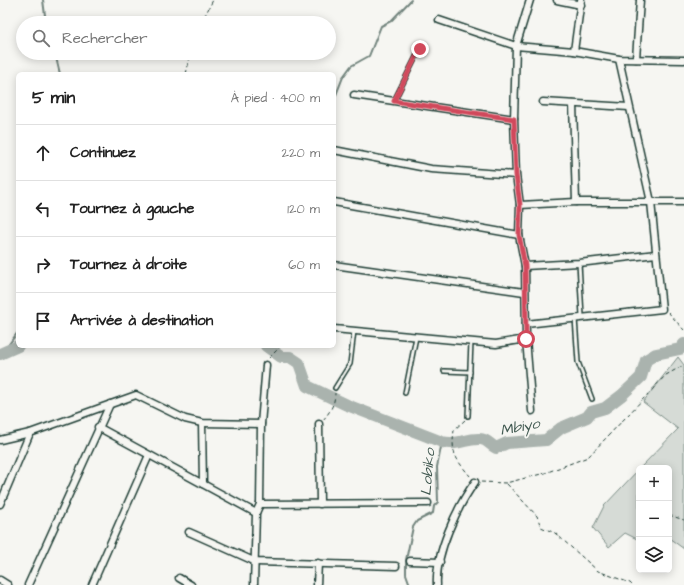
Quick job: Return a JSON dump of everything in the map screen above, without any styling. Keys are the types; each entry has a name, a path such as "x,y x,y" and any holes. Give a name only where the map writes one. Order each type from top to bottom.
{"street":[{"path":"530,0 516,46 514,119 516,175 520,205 519,235 525,266 524,292 526,339 532,411"},
{"path":"556,0 581,3 574,51"},
{"path":"636,59 640,0"},
{"path":"439,20 516,46 574,51 619,59 684,60"},
{"path":"526,324 582,316 662,309 651,202 619,59"},
{"path":"354,95 514,119"},
{"path":"543,102 629,107"},
{"path":"573,104 576,202"},
{"path":"336,150 431,169 516,175"},
{"path":"336,202 519,235"},
{"path":"520,205 576,202 684,202"},
{"path":"525,266 579,263 656,254"},
{"path":"336,265 524,292"},
{"path":"336,329 496,344 526,339"},
{"path":"254,585 256,562 256,513 260,504 261,424 266,365"},
{"path":"0,440 30,433 136,395 185,419 202,423 261,424"},
{"path":"28,585 110,404"},
{"path":"202,423 203,484"},
{"path":"319,424 320,504"},
{"path":"98,428 256,513"},
{"path":"0,504 30,433"},
{"path":"92,585 149,455"},
{"path":"437,585 437,576 443,548 462,499 475,482"},
{"path":"260,504 428,503"},
{"path":"189,532 256,562 396,566"},
{"path":"410,561 440,562"},
{"path":"317,585 318,563"},
{"path":"179,578 191,585"},
{"path":"0,580 8,585"}],"lane":[{"path":"394,101 420,49"},
{"path":"579,263 582,316"},
{"path":"575,317 578,362 592,399"},
{"path":"335,388 350,364 354,331"},
{"path":"405,393 416,337"},
{"path":"468,416 470,342"},
{"path":"444,371 470,372"}],"path":[{"path":"205,16 213,0"},
{"path":"186,72 189,60"},
{"path":"662,309 667,311 684,330"},
{"path":"271,355 279,348"},
{"path":"468,416 454,430 453,449 458,461 475,482 506,483 545,473 588,457 666,375 684,365"},
{"path":"319,424 330,412 335,399 335,388"},
{"path":"506,483 537,516 541,527 555,533 598,571 632,585"},
{"path":"672,517 684,520"}],"shaded area":[{"path":"678,357 684,365 684,549 672,540 672,465 643,465 678,429 643,402"},
{"path":"636,472 636,538 625,533 609,547 593,528 604,506"}],"waterway":[{"path":"43,0 45,16"},
{"path":"336,95 343,77 351,66 369,56 381,26 391,21 411,0"},
{"path":"57,60 60,72"},
{"path":"3,352 16,335"},
{"name":"Mbiyo","path":"269,348 281,357 290,357 299,363 307,386 347,405 442,442 458,443 482,439 496,448 507,443 546,440 561,428 587,417 591,412 605,408 622,395 641,377 646,360 656,354 680,349 684,344"},
{"name":"Mbiyo","path":"0,354 16,347"},
{"name":"Lobiko","path":"410,585 406,574 406,560 413,527 417,521 433,513 434,506 438,502 437,467 442,442"}],"route":[{"path":"420,49 394,101 514,119 516,175 520,205 519,235 525,266 524,292 526,339"}]}
